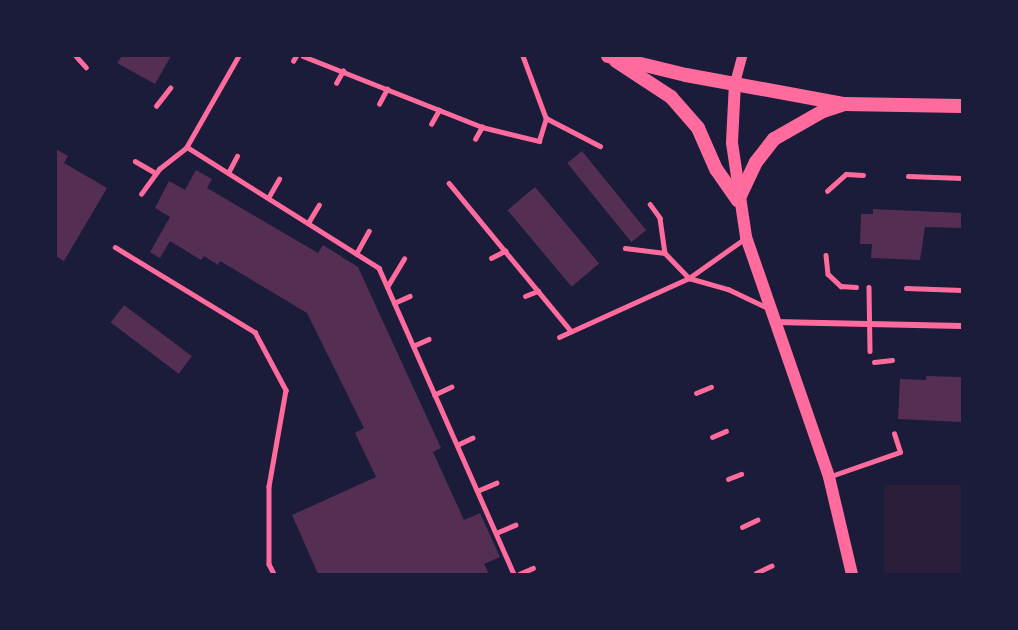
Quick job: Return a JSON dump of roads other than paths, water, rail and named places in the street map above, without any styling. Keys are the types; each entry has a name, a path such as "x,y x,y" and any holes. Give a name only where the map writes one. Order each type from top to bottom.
{"main road":[{"path":"608,56 844,104 963,106"},
{"path":"608,56 671,97 698,128 716,169 738,200"},
{"path":"735,83 732,144 738,200 746,237 768,308 829,477 852,574"},
{"path":"738,200 756,162 774,139 824,111 844,104"}],"street":[{"path":"735,83 742,56"},
{"path":"774,322 963,326"}],"lane":[{"path":"81,56 86,67"},
{"path":"141,194 156,174 187,147 239,56"},
{"path":"292,62 296,56"},
{"path":"303,56 482,127 539,141 546,118 523,56"},
{"path":"336,83 343,71"},
{"path":"156,106 170,88"},
{"path":"379,104 387,89"},
{"path":"431,124 440,110"},
{"path":"546,118 600,146"},
{"path":"475,138 482,127"},
{"path":"187,147 379,268 514,574"},
{"path":"228,173 237,156"},
{"path":"135,161 156,174"},
{"path":"827,191 846,174 863,175"},
{"path":"908,176 963,178"},
{"path":"268,198 279,179"},
{"path":"449,183 571,331"},
{"path":"650,204 660,218 665,253 689,278 728,289 768,308"},
{"path":"308,223 319,205"},
{"path":"356,254 369,231"},
{"path":"559,337 689,278 746,237"},
{"path":"115,247 255,333 286,390 269,486 269,564 274,574"},
{"path":"625,248 665,253"},
{"path":"491,258 505,251"},
{"path":"826,255 828,274 841,286 856,287"},
{"path":"387,287 404,259"},
{"path":"869,287 867,324 870,351"},
{"path":"906,288 963,290"},
{"path":"525,296 538,291"},
{"path":"394,303 410,296"},
{"path":"413,346 429,339"},
{"path":"874,362 892,360"},
{"path":"435,395 452,387"},
{"path":"696,393 711,387"},
{"path":"712,437 726,431"},
{"path":"829,477 900,452 894,434"},
{"path":"457,444 472,438"},
{"path":"728,479 741,474"},
{"path":"477,491 495,483"},
{"path":"742,527 757,520"},
{"path":"496,533 515,525"},
{"path":"756,573 771,566"},
{"path":"519,574 533,568"}]}
